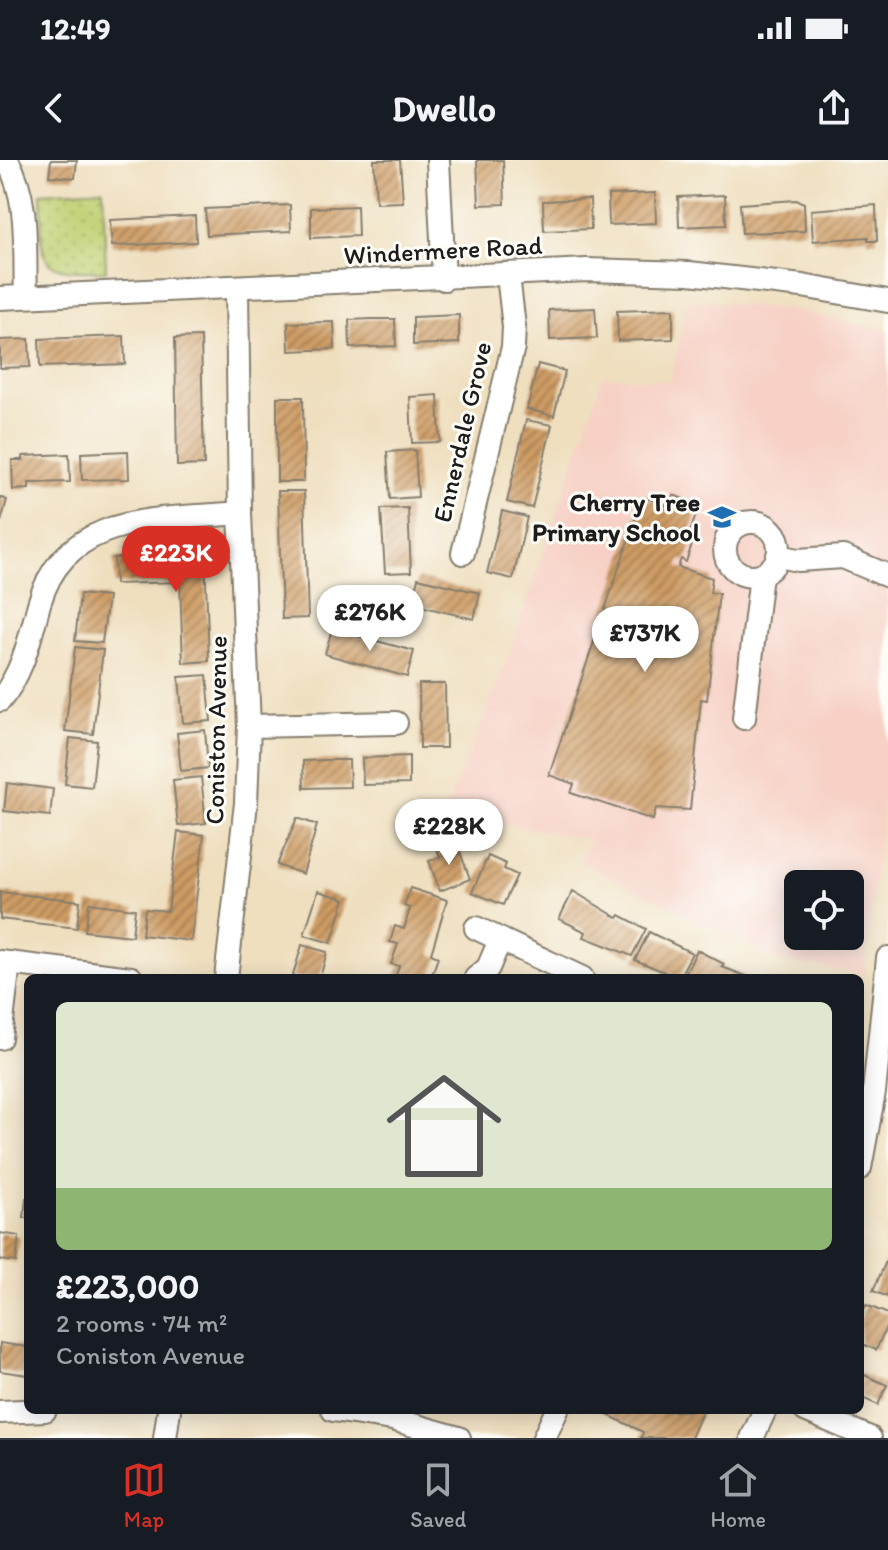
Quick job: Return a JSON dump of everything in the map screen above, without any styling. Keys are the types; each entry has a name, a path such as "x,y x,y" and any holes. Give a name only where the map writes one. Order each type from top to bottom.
{"street":[{"path":"7,160 16,175 23,209 26,295"},
{"path":"438,160 444,279"},
{"name":"Windermere Road","path":"0,298 587,270 689,273 802,286 888,301"},
{"name":"Ennerdale Grove","path":"463,553 513,347 508,275"},
{"name":"Coniston Avenue","path":"226,974 246,803 249,726 240,513 237,289"},
{"path":"0,700 23,662 53,570 71,549 90,535 118,525 240,513"},
{"path":"746,523 764,525 776,538 778,556 761,575 744,575 730,565 725,549 731,533 746,523"},
{"path":"778,556 798,560 843,557 888,576"},
{"path":"744,718 761,575"},
{"path":"249,726 396,723"},
{"path":"476,928 573,974"},
{"path":"482,973 500,940"},
{"path":"864,1146 874,1092 888,958"},
{"path":"0,1038 5,962 100,974"},
{"path":"0,1412 24,1411"},
{"path":"165,1438 168,1414"},
{"path":"544,1438 555,1414"},
{"path":"752,1438 763,1414"},
{"path":"814,1414 870,1438"},
{"path":"394,1415 455,1437"}],"shaded area":[{"name":"Cherry Tree Primary School","path":"688,300 787,309 888,331 888,756 864,974 781,961 580,862 591,839 444,814 510,652 603,376 671,381"}],"green space":[{"path":"103,189 106,271 64,270 53,265 42,248 41,193"}],"building":[{"path":"51,160 77,160 75,178 49,176"},
{"path":"374,160 400,160 403,202 376,203"},
{"path":"477,160 503,160 505,204 479,205"},
{"path":"655,193 656,223 609,225 608,195"},
{"path":"725,195 726,225 679,227 678,197"},
{"path":"590,199 591,229 544,231 543,201"},
{"path":"796,200 804,203 805,231 742,233 740,204"},
{"path":"290,205 291,231 207,235 205,209"},
{"path":"876,205 877,241 868,241 868,237 813,241 811,210"},
{"path":"357,206 358,236 311,238 311,208"},
{"path":"195,216 196,242 112,246 110,220"},
{"path":"595,308 597,338 550,340 549,310"},
{"path":"673,309 673,339 618,341 617,311"},
{"path":"459,315 459,343 413,345 413,317"},
{"path":"395,319 396,346 350,348 349,320"},
{"path":"334,322 335,349 289,351 288,323"},
{"path":"124,336 125,364 40,367 39,339"},
{"path":"201,337 204,465 177,466 175,338"},
{"path":"29,339 30,367 0,368 0,340"},
{"path":"538,364 565,371 554,416 527,409"},
{"path":"438,395 440,442 412,443 410,397"},
{"path":"277,397 303,397 304,482 277,482"},
{"path":"526,420 552,425 532,508 507,502"},
{"path":"415,450 418,497 390,499 387,452"},
{"path":"128,451 129,479 82,480 81,453"},
{"path":"69,454 70,482 29,483 29,489 13,490 12,460 23,460 23,456"},
{"path":"278,491 304,491 308,618 282,619"},
{"path":"673,495 699,505 689,536 694,538 686,562 681,559 678,567 712,578 710,593 719,593 707,700 701,699 690,810 656,808 653,820 571,793 574,784 549,775 643,497 669,506"},
{"path":"0,497 7,500 1,521 0,521"},
{"path":"408,508 411,572 385,573 381,509"},
{"path":"502,511 527,517 513,579 487,573"},
{"path":"205,555 209,661 183,663 180,582 115,584 114,558"},
{"path":"418,578 480,593 474,619 412,604"},
{"path":"80,594 108,597 102,643 75,641"},
{"path":"332,629 414,651 407,677 325,654"},
{"path":"75,647 103,650 93,734 65,731"},
{"path":"207,675 211,721 183,723 179,677"},
{"path":"419,684 445,684 446,748 420,748"},
{"path":"205,730 208,768 181,771 177,733"},
{"path":"70,738 97,741 92,787 65,784"},
{"path":"409,756 409,784 363,785 362,758"},
{"path":"349,760 350,787 304,788 303,761"},
{"path":"201,777 206,823 178,826 173,780"},
{"path":"7,783 53,789 50,816 4,811"},
{"path":"297,818 317,825 303,874 277,865"},
{"path":"178,832 204,835 191,941 142,935 145,909 168,911"},
{"path":"456,841 470,879 440,891 429,861 440,857 437,849"},
{"path":"488,856 506,864 504,869 517,875 503,905 472,892"},
{"path":"410,888 447,900 431,954 438,957 432,974 396,974 399,966 391,964 398,944 390,942 395,926 404,929 410,908 404,906"},
{"path":"318,891 345,899 331,943 304,935"},
{"path":"573,891 618,918 620,915 646,929 632,956 584,937 586,932 559,919"},
{"path":"0,892 80,901 77,928 0,919"},
{"path":"89,903 135,909 132,936 85,931"},
{"path":"649,932 692,953 681,974 669,974 635,960"},
{"path":"302,945 327,952 321,974 293,974"},
{"path":"697,950 724,964 722,967 740,974 685,974"},
{"path":"0,1233 19,1236 16,1262 0,1260"},
{"path":"888,1257 888,1297 873,1291"},
{"path":"866,1305 888,1314 888,1323 876,1350 864,1345"},
{"path":"0,1343 24,1346 24,1374 0,1371"},
{"path":"864,1375 887,1385 878,1405 864,1399"},
{"path":"606,1414 701,1414 691,1438 641,1438 643,1432"}],"place":[{"name":"Cherry Tree Primary School","path":"722,517"}]}
